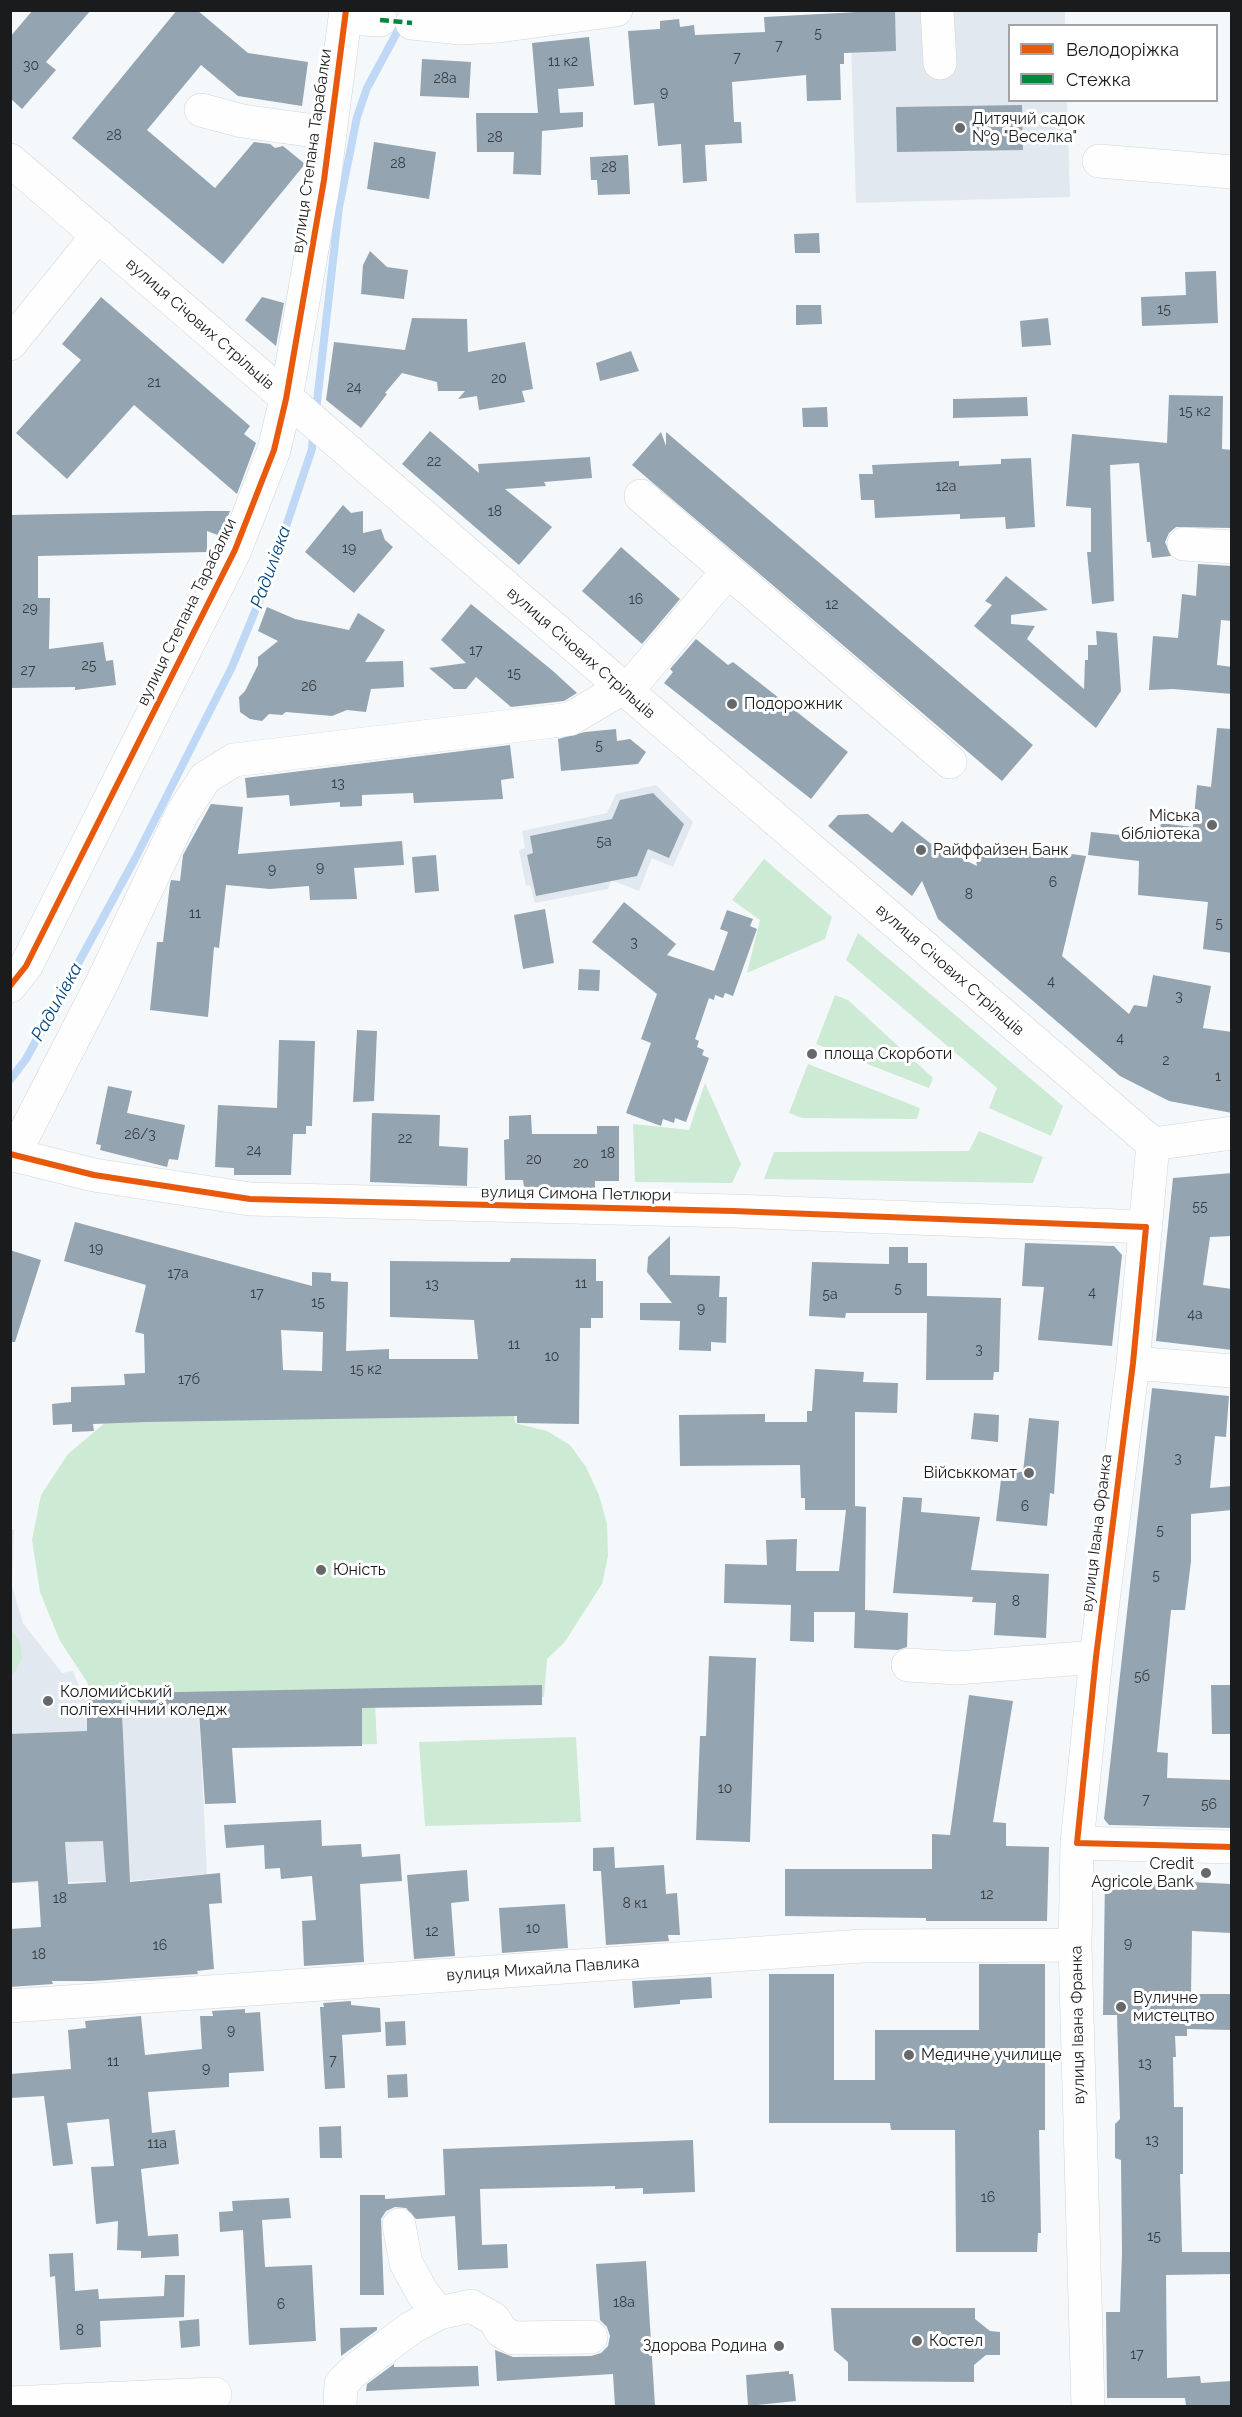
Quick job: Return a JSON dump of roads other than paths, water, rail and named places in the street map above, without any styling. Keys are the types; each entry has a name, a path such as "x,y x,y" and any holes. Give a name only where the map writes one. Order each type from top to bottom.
{"street":[{"path":"345,14 460,28 616,10"},
{"path":"937,10 940,63"},
{"name":"вулиця Степана Тарабалки","path":"10,986 26,966 236,550 274,450 294,405 345,14"},
{"path":"201,110 242,121 330,133"},
{"name":"вулиця Січових Стрільців","path":"10,160 1153,1144"},
{"path":"1099,161 1232,172"},
{"path":"10,344 98,235"},
{"path":"641,496 950,762"},
{"path":"1184,544 1232,547"},
{"path":"12,1154 102,983 182,814 205,778 219,767 234,760 304,749 570,718 636,680 728,571"},
{"path":"1153,1144 1232,1133"},
{"name":"вулиця Івана Франка","path":"1088,2406 1075,1945 1077,1843 1096,1657 1132,1363 1153,1144"},
{"name":"вулиця Симона Петлюри","path":"12,1154 94,1175 250,1199 733,1211 1146,1227"},
{"path":"1132,1363 1232,1371"},
{"path":"908,1665 957,1668 1096,1657"},
{"path":"1077,1843 1232,1847"},
{"name":"вулиця Михайла Павлика","path":"10,2006 862,1946 1075,1945"},
{"path":"399,2225 406,2263 423,2294 439,2313"},
{"path":"340,2406 341,2384 355,2370 411,2328 439,2313 471,2306 494,2319 501,2331 513,2338 591,2337"},
{"path":"10,2403 215,2394"}],"waterway":[{"name":"Радилівка","path":"316,411 339,207 357,117 367,88 402,23"},
{"name":"Радилівка","path":"10,1080 26,1059 135,859 232,667 268,580 312,449 313,435"}],"place":[{"name":"Дитячий садок №9 \"Веселка\"","path":"960,128"},
{"name":"Подорожник","path":"732,704"},
{"name":"Міська бібліотека","path":"1212,825"},
{"name":"Райффайзен Банк","path":"921,850"},
{"name":"площа Скорботи","path":"812,1054"},
{"name":"Військкомат","path":"1029,1473"},
{"name":"Юність","path":"321,1570"},
{"name":"Коломийський політехнічний коледж","path":"48,1701"},
{"name":"Credit Agricole Bank","path":"1206,1873"},
{"name":"Вуличне мистецтво","path":"1121,2007"},
{"name":"Медичне училище","path":"909,2055"},
{"name":"Костел","path":"917,2341"},
{"name":"Здорова Родина","path":"779,2346"}]}
